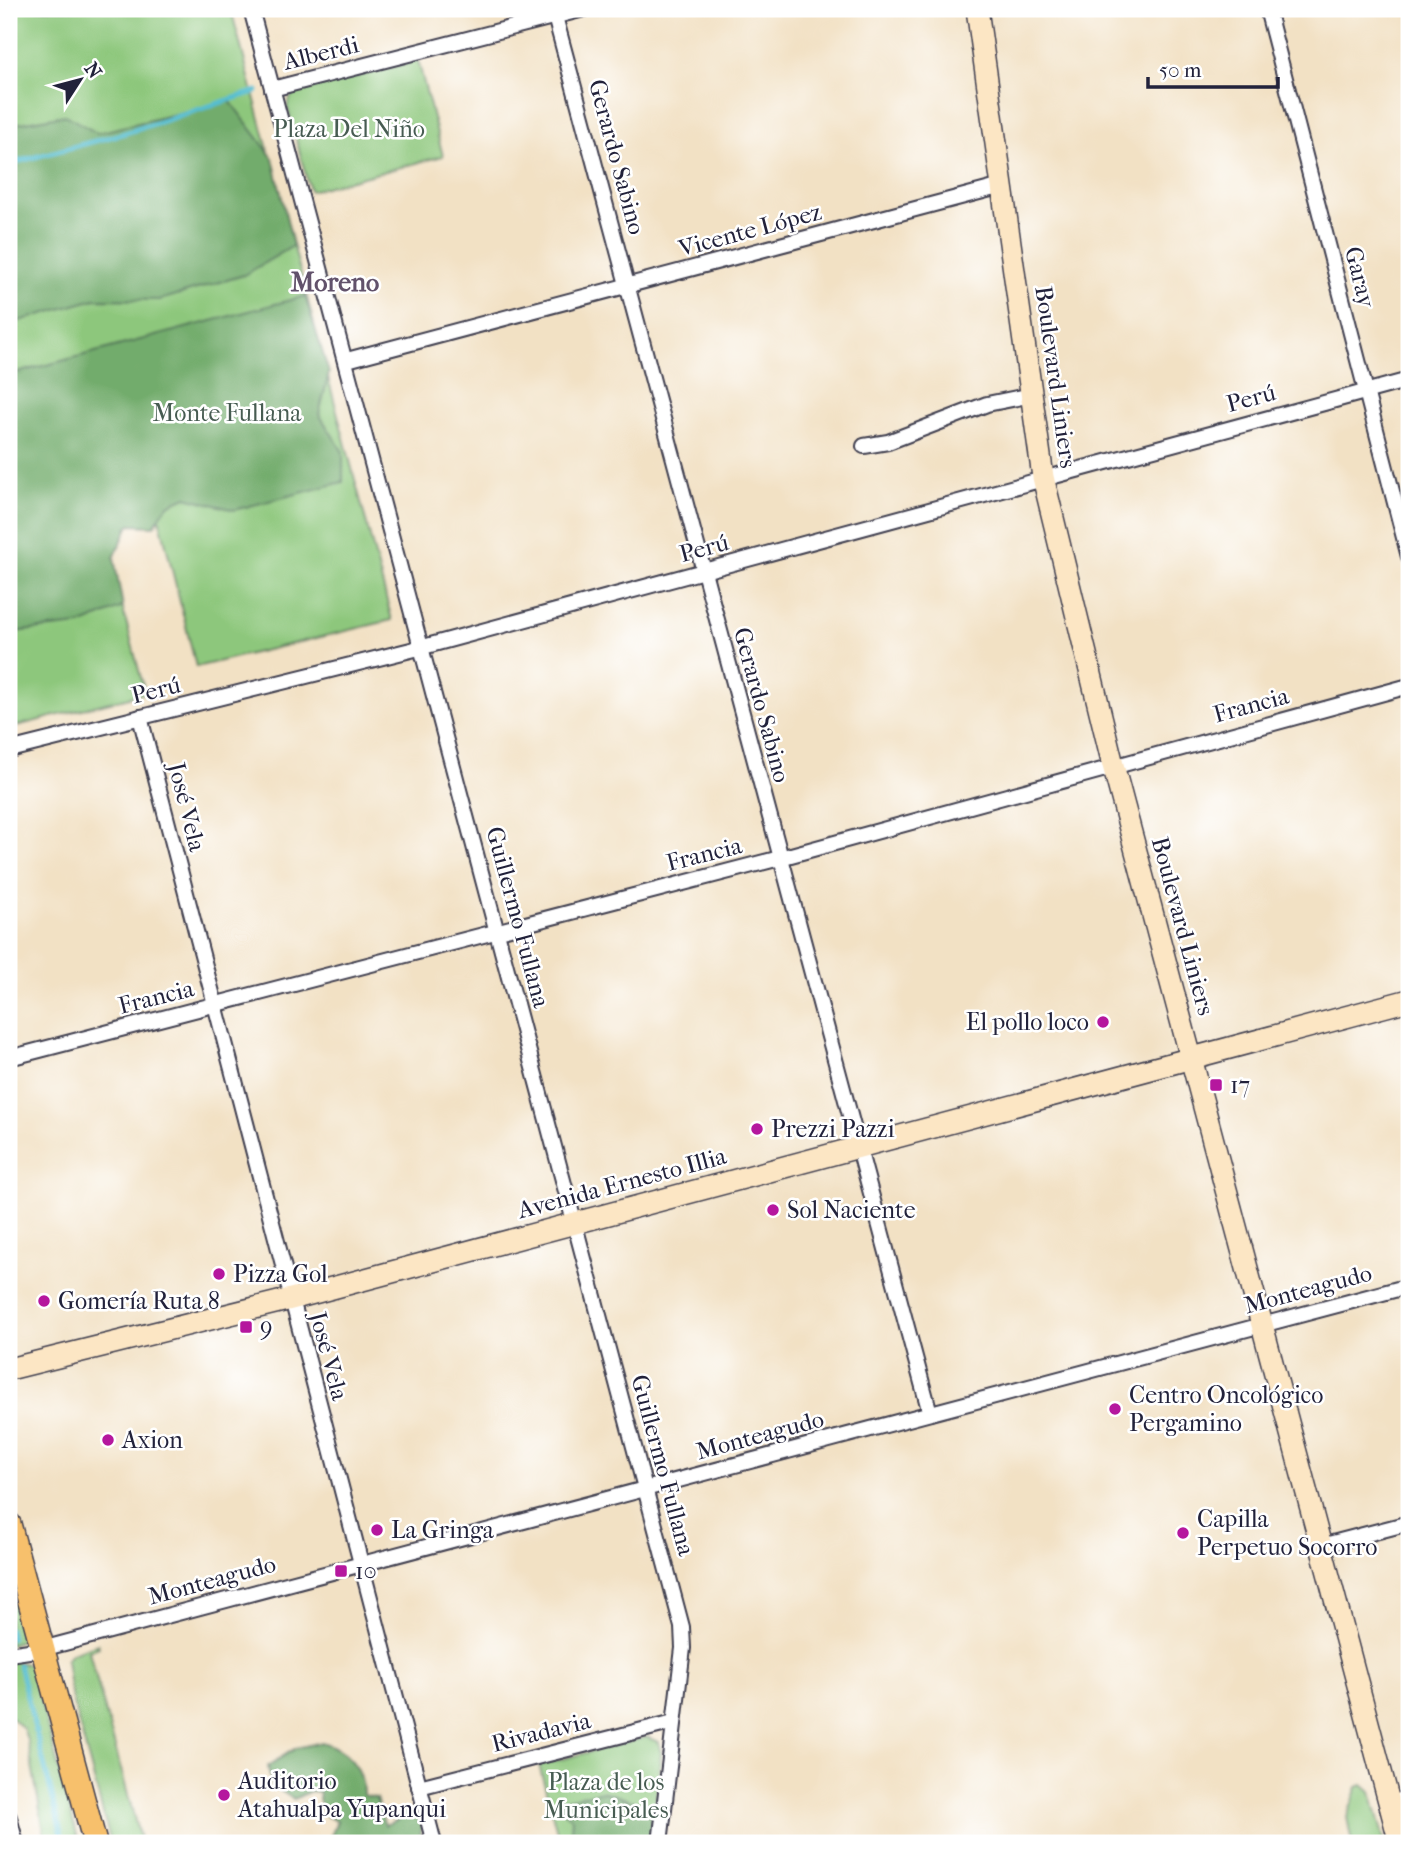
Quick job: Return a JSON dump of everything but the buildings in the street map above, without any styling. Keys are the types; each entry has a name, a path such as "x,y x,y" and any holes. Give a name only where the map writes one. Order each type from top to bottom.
{"main road":[{"name":"Boulevard Liniers","path":"977,9 1043,477 1113,765 1321,1546 1400,1800 1401,1843"},
{"name":"Avenida Ernesto Illia","path":"9,1369 291,1299 1409,1000"},
{"path":"9,1524 95,1843"}],"street":[{"name":"Guillermo Fullana","path":"251,9 347,360 682,1628 683,1648 660,1843"},
{"name":"Alberdi","path":"272,89 555,13 584,9"},
{"name":"Garay","path":"1267,9 1409,557"},
{"name":"Gerardo Sabino","path":"555,13 702,572 930,1413"},
{"name":"Vicente López","path":"347,360 1003,186"},
{"name":"Perú","path":"9,750 423,647 1409,380"},
{"path":"864,446 888,442 987,404 1032,396"},
{"name":"Francia","path":"9,1058 779,858 1409,686"},
{"name":"José Vela","path":"140,717 359,1564 435,1843"},
{"name":"Monteagudo","path":"9,1654 42,1649 1409,1286"},
{"path":"1321,1546 1409,1523"},
{"name":"Rivadavia","path":"419,1787 674,1722"},
{"path":"9,1817 16,1843"}],"green space":[{"path":"9,9 231,9 392,620 196,667 130,399 71,413 145,693 9,728"},
{"name":"Plaza Del Niño","path":"418,60 443,156 310,191 287,106 292,94"},
{"path":"230,101 273,158 293,246 244,275 160,300 95,299 9,324 9,125 65,115 97,133"},
{"name":"Monte Fullana","path":"305,296 329,373 319,414 343,452 343,482 234,510 186,497 168,505 154,526 129,525 114,558 123,607 80,625 13,632 14,650 9,653 9,375"},
{"path":"9,1581 22,1632 21,1640 9,1645"},
{"path":"98,1644 99,1647 89,1651 141,1843 111,1843 71,1694 66,1660 71,1653"},
{"path":"9,1662 31,1665 79,1843 46,1843 28,1743 23,1728 9,1716"},
{"name":"Plaza de los Municipales","path":"647,1737 658,1742 661,1753 651,1843 560,1843 539,1765"},
{"path":"322,1742 339,1750 352,1761 361,1776 363,1795 376,1798 385,1825 397,1820 406,1810 422,1821 420,1843 328,1843 337,1821 326,1816 319,1800 320,1792 310,1791 294,1799 271,1785 268,1766 296,1748"},
{"path":"1363,1785 1371,1792 1385,1843 1352,1843 1347,1817 1358,1787"},
{"path":"602,1791 648,1806 652,1830 646,1843 576,1843 570,1840 572,1819 562,1810 562,1800"}],"waterway":[{"path":"9,164 125,133 257,91"},
{"path":"9,1629 11,1638"},
{"path":"19,1665 64,1843"}],"place":[{"name":"El pollo loco","path":"1103,1022"},
{"name":"17","path":"1216,1085"},
{"name":"Prezzi Pazzi","path":"757,1129"},
{"name":"Sol Naciente","path":"773,1210"},
{"name":"Pizza Gol","path":"219,1274"},
{"name":"Gomería Ruta 8","path":"44,1301"},
{"name":"9","path":"246,1327"},
{"name":"Centro Oncológico Pergamino","path":"1115,1409"},
{"name":"Axion","path":"108,1440"},
{"name":"La Gringa","path":"377,1530"},
{"name":"Capilla Perpetuo Socorro","path":"1183,1533"},
{"name":"10","path":"341,1571"},
{"name":"Auditorio Atahualpa Yupanqui","path":"224,1795"}],"district":[{"name":"Moreno","path":"335,282"}]}
